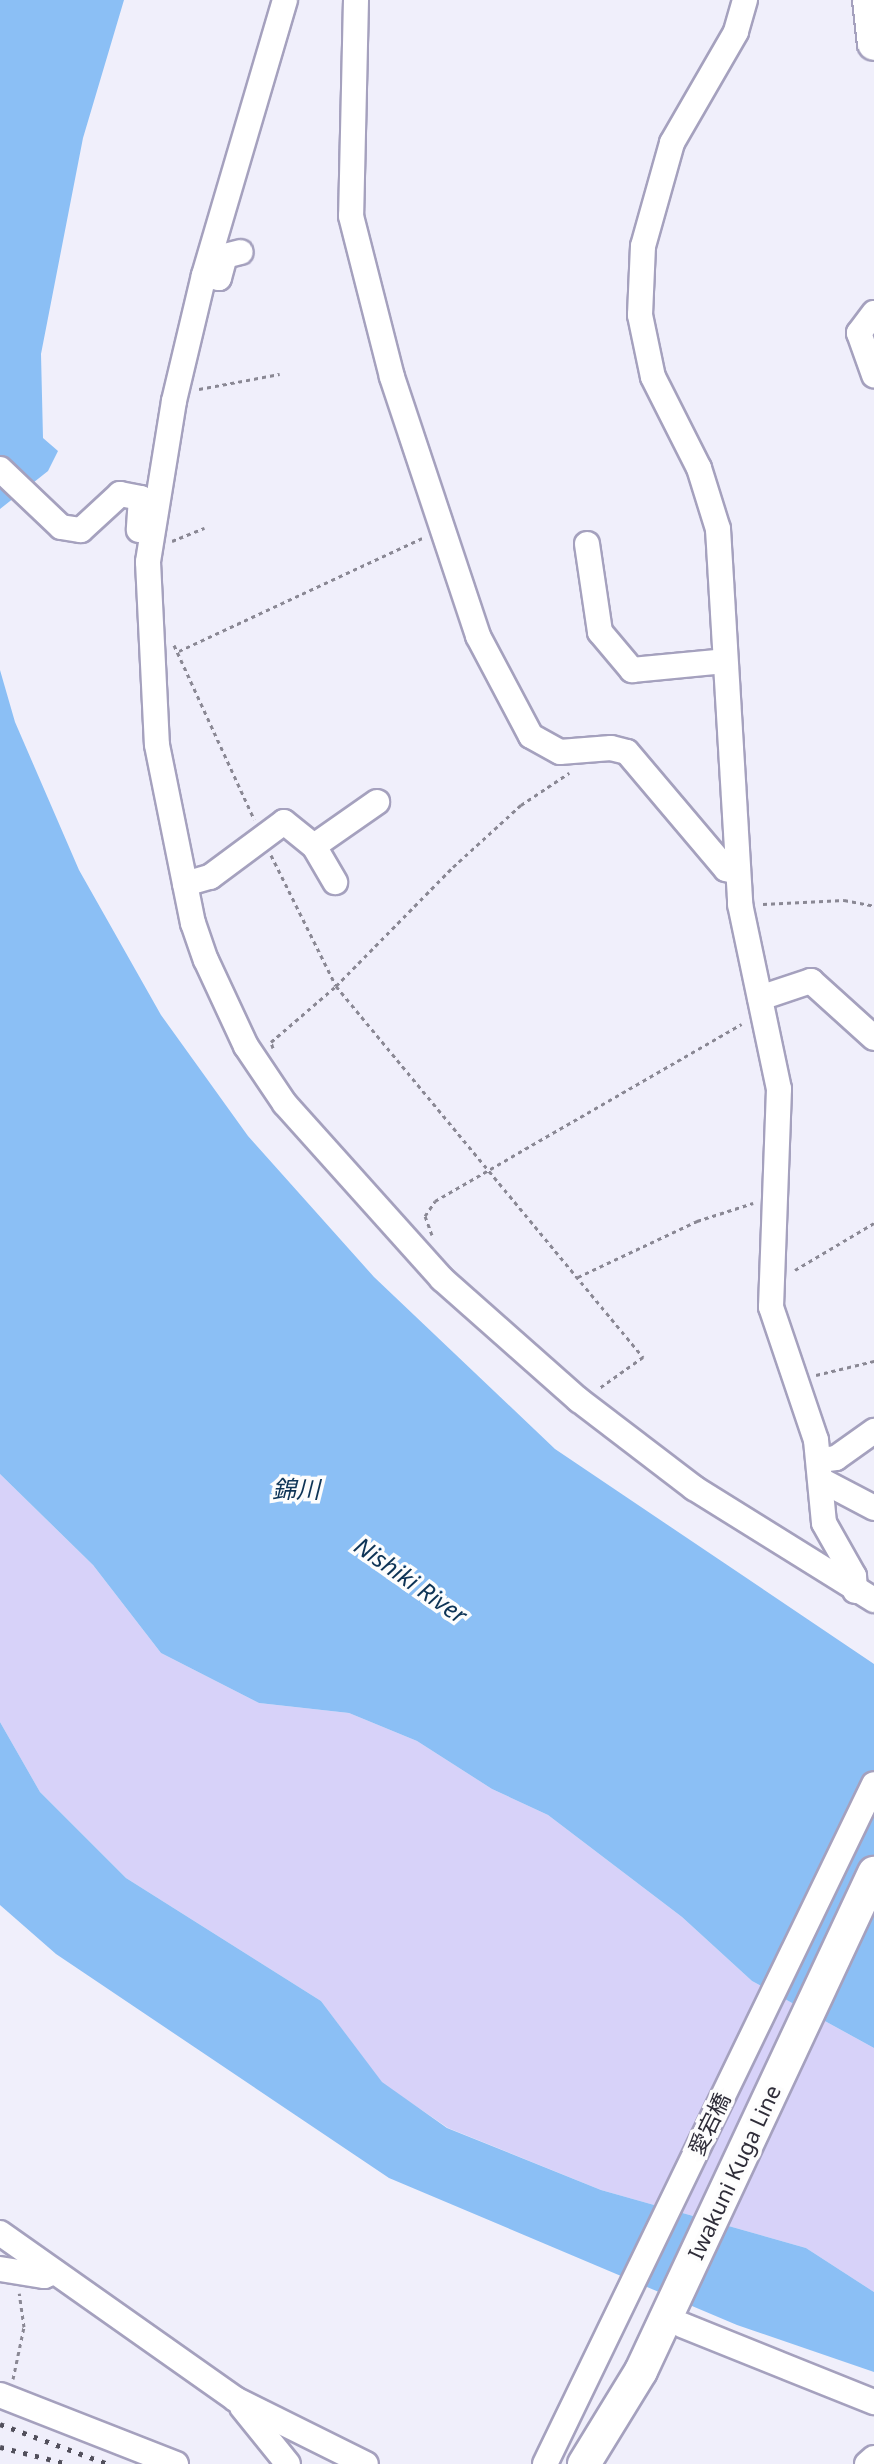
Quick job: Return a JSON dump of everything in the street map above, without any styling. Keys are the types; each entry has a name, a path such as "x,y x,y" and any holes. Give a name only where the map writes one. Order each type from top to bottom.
{"main road":[{"path":"869,0 874,44"},
{"name":"Iwakuni Kuga Line","path":"584,2464 641,2371 874,1873"}],"street":[{"path":"285,0 204,275 174,401 148,562 157,745 185,884 206,960 246,1046 285,1104 401,1237 490,1324 579,1400 694,1488 864,1595"},
{"path":"356,0 351,216 392,377 478,636 520,720 545,748 627,752 726,869 738,872"},
{"path":"745,0 736,32 672,143 639,274 646,356 712,500 740,904 779,1089 776,1196 769,1280 771,1307 796,1378 820,1470 824,1523 864,1595"},
{"path":"204,275 219,278 225,256 241,252"},
{"path":"874,313 859,333 874,375"},
{"path":"0,469 61,527 81,530 120,494 141,498 138,542 148,562"},
{"path":"587,544 600,632 632,670 725,661"},
{"path":"314,846 377,802"},
{"path":"185,884 210,877 261,835 284,822 314,846 335,882"},
{"path":"762,1006 811,981 874,1038"},
{"path":"820,1470 874,1431"},
{"path":"820,1470 874,1508"},
{"name":"愛宕橋","path":"545,2464 874,1784"},
{"path":"0,2233 235,2399 366,2464"},
{"path":"2,2269 44,2276 54,2272"},
{"path":"682,2325 874,2402"},
{"path":"4,2397 176,2464"},
{"path":"235,2399 288,2464"},
{"path":"867,2464 874,2458"}],"path":[{"path":"196,389 280,374"},
{"path":"171,551 172,540 204,528"},
{"path":"443,529 179,651 261,835 336,986 643,1357 598,1384 598,1401"},
{"path":"275,1053 271,1042 336,986 453,867 594,749"},
{"path":"740,904 844,900 874,906"},
{"path":"433,1237 425,1216 435,1201 487,1167 762,1006"},
{"path":"578,1277 697,1221 776,1196"},
{"path":"769,1280 874,1223"},
{"path":"796,1378 874,1361"},
{"path":"2,2269 24,2302 24,2327 4,2397"}],"shaded area":[{"path":"0,1474 93,1565 161,1653 259,1703 349,1713 417,1741 492,1789 548,1815 682,1917 752,1981 874,2048 874,2292 806,2248 601,2190 448,2128 382,2083 321,2001 126,1878 40,1792 0,1722"}],"water":[{"path":"0,0 124,0 83,138 41,354 43,438 58,451 48,471 0,509"},
{"name":"錦川","path":"0,670 15,722 79,870 161,1015 248,1136 374,1277 555,1449 874,1664 874,2048 752,1981 682,1917 548,1815 492,1789 417,1741 349,1713 259,1703 161,1653 93,1565 0,1474"},
{"path":"0,1722 40,1792 126,1878 321,2001 382,2082 447,2128 601,2190 806,2248 874,2292 874,2372 737,2325 389,2178 56,1954 0,1905"}],"railway":[{"path":"0,2424 108,2464"},
{"path":"0,2447 68,2464"}],"water label":[{"name":"Nishiki River","path":"411,1580"}]}
